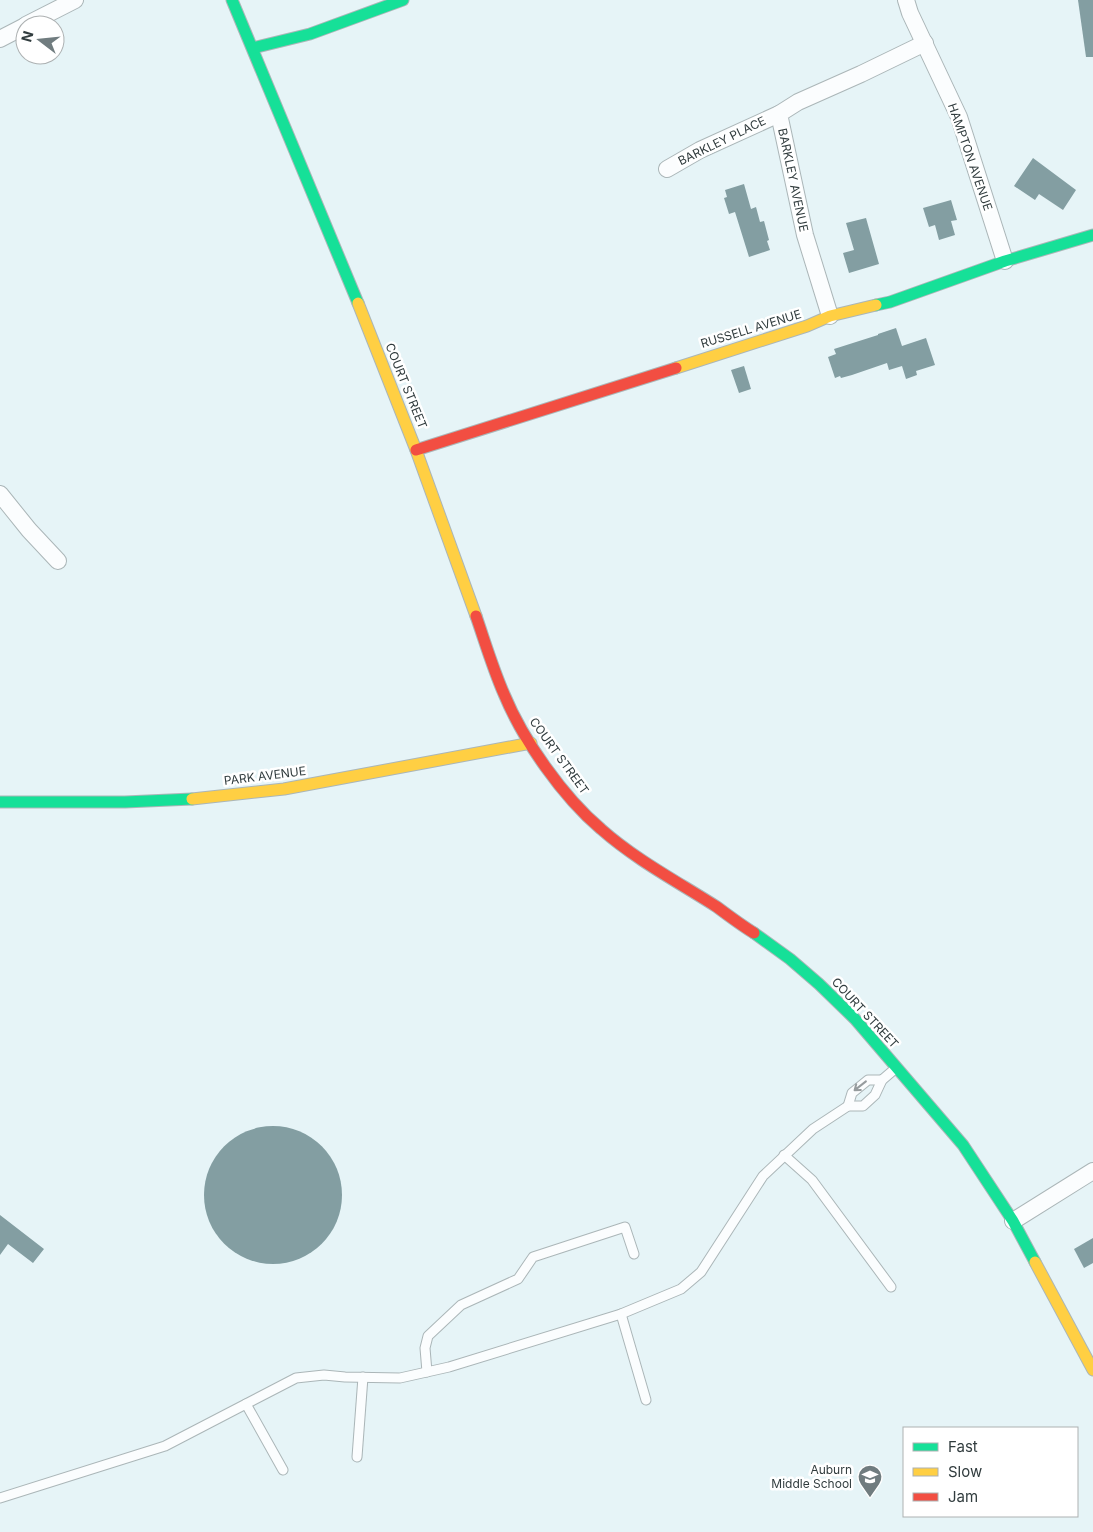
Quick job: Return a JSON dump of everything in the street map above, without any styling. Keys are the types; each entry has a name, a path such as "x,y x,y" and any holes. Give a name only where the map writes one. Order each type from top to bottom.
{"main road":[{"name":"COURT STREET","path":"232,0 338,252 416,450 504,696 513,715 555,778 595,824 635,855 715,906 790,959 855,1019 963,1145 982,1172 1013,1222 1093,1370"},
{"path":"253,48 266,46 315,31 403,0"},
{"name":"RUSSELL AVENUE","path":"416,450 807,326 830,316 890,302 1005,261 1093,235"},
{"name":"PARK AVENUE","path":"0,802 124,802 202,798 284,790 531,743"}],"street":[{"path":"46,15 75,0"},
{"name":"HAMPTON AVENUE","path":"906,0 910,13 959,116 1005,261"},
{"path":"0,39 15,31"},
{"name":"BARKLEY AVENUE","path":"830,316 805,235 779,114 798,102 925,43"},
{"name":"BARKLEY PLACE","path":"667,169 700,150 779,114"},
{"path":"0,494 29,530 58,561"},
{"path":"1013,1222 1093,1171"}],"lane":[{"path":"0,1498 165,1446 296,1378 324,1375 400,1378 449,1367 621,1314 682,1290 702,1272 763,1176 813,1129 848,1106 863,1106 875,1095 882,1080 896,1067"},
{"path":"848,1106 852,1093 868,1080 882,1080"},
{"path":"784,1155 812,1180 891,1287"},
{"path":"427,1372 424,1348 428,1336 461,1305 518,1279 533,1257 624,1227 634,1254"},
{"path":"621,1314 646,1400"},
{"path":"357,1457 363,1377"},
{"path":"246,1404 283,1470"}],"building":[{"path":"1078,0 1093,0 1093,57 1086,57"},
{"path":"1033,158 1076,190 1063,210 1039,194 1035,200 1014,186"},
{"path":"744,184 751,209 756,207 760,222 764,221 770,250 749,257 735,212 729,214 724,198 727,197 725,190"},
{"path":"951,200 957,220 951,221 955,235 939,240 935,225 929,227 923,208"},
{"path":"866,218 879,264 849,273 843,253 854,250 846,223"},
{"path":"896,328 902,346 926,338 935,365 916,371 917,375 906,379 902,366 889,370 887,363 852,375 835,378 828,357 836,354 834,349"},
{"path":"744,366 751,389 739,393 731,370"},
{"path":"273,1126 299,1131 322,1146 337,1169 342,1195 337,1221 322,1244 299,1259 273,1264 247,1259 224,1244 209,1221 204,1195 209,1169 224,1146 247,1131"},
{"path":"0,1215 44,1249 33,1263 8,1244 0,1255"},
{"path":"1093,1238 1093,1263 1084,1268 1074,1249"}],"traffic: fast":[{"path":"232,0 358,303"},
{"path":"253,48 310,34 403,0"},
{"path":"876,305 890,302 1005,261 1093,235"},
{"path":"0,802 125,802 192,799"},
{"path":"754,933 790,959 855,1019 963,1145 1013,1221 1035,1262"}],"traffic: slow":[{"path":"358,303 416,450 476,616"},
{"path":"676,368 807,326 830,316 876,305"},
{"path":"192,799 284,789 531,743"},
{"path":"1035,1262 1093,1370"}],"traffic: jam":[{"path":"416,450 676,368"},
{"path":"476,616 496,675 512,712 545,767 572,801 601,829 628,851 717,907 754,933"}],"place":[{"name":"Auburn Middle School","path":"870,1498"}]}
